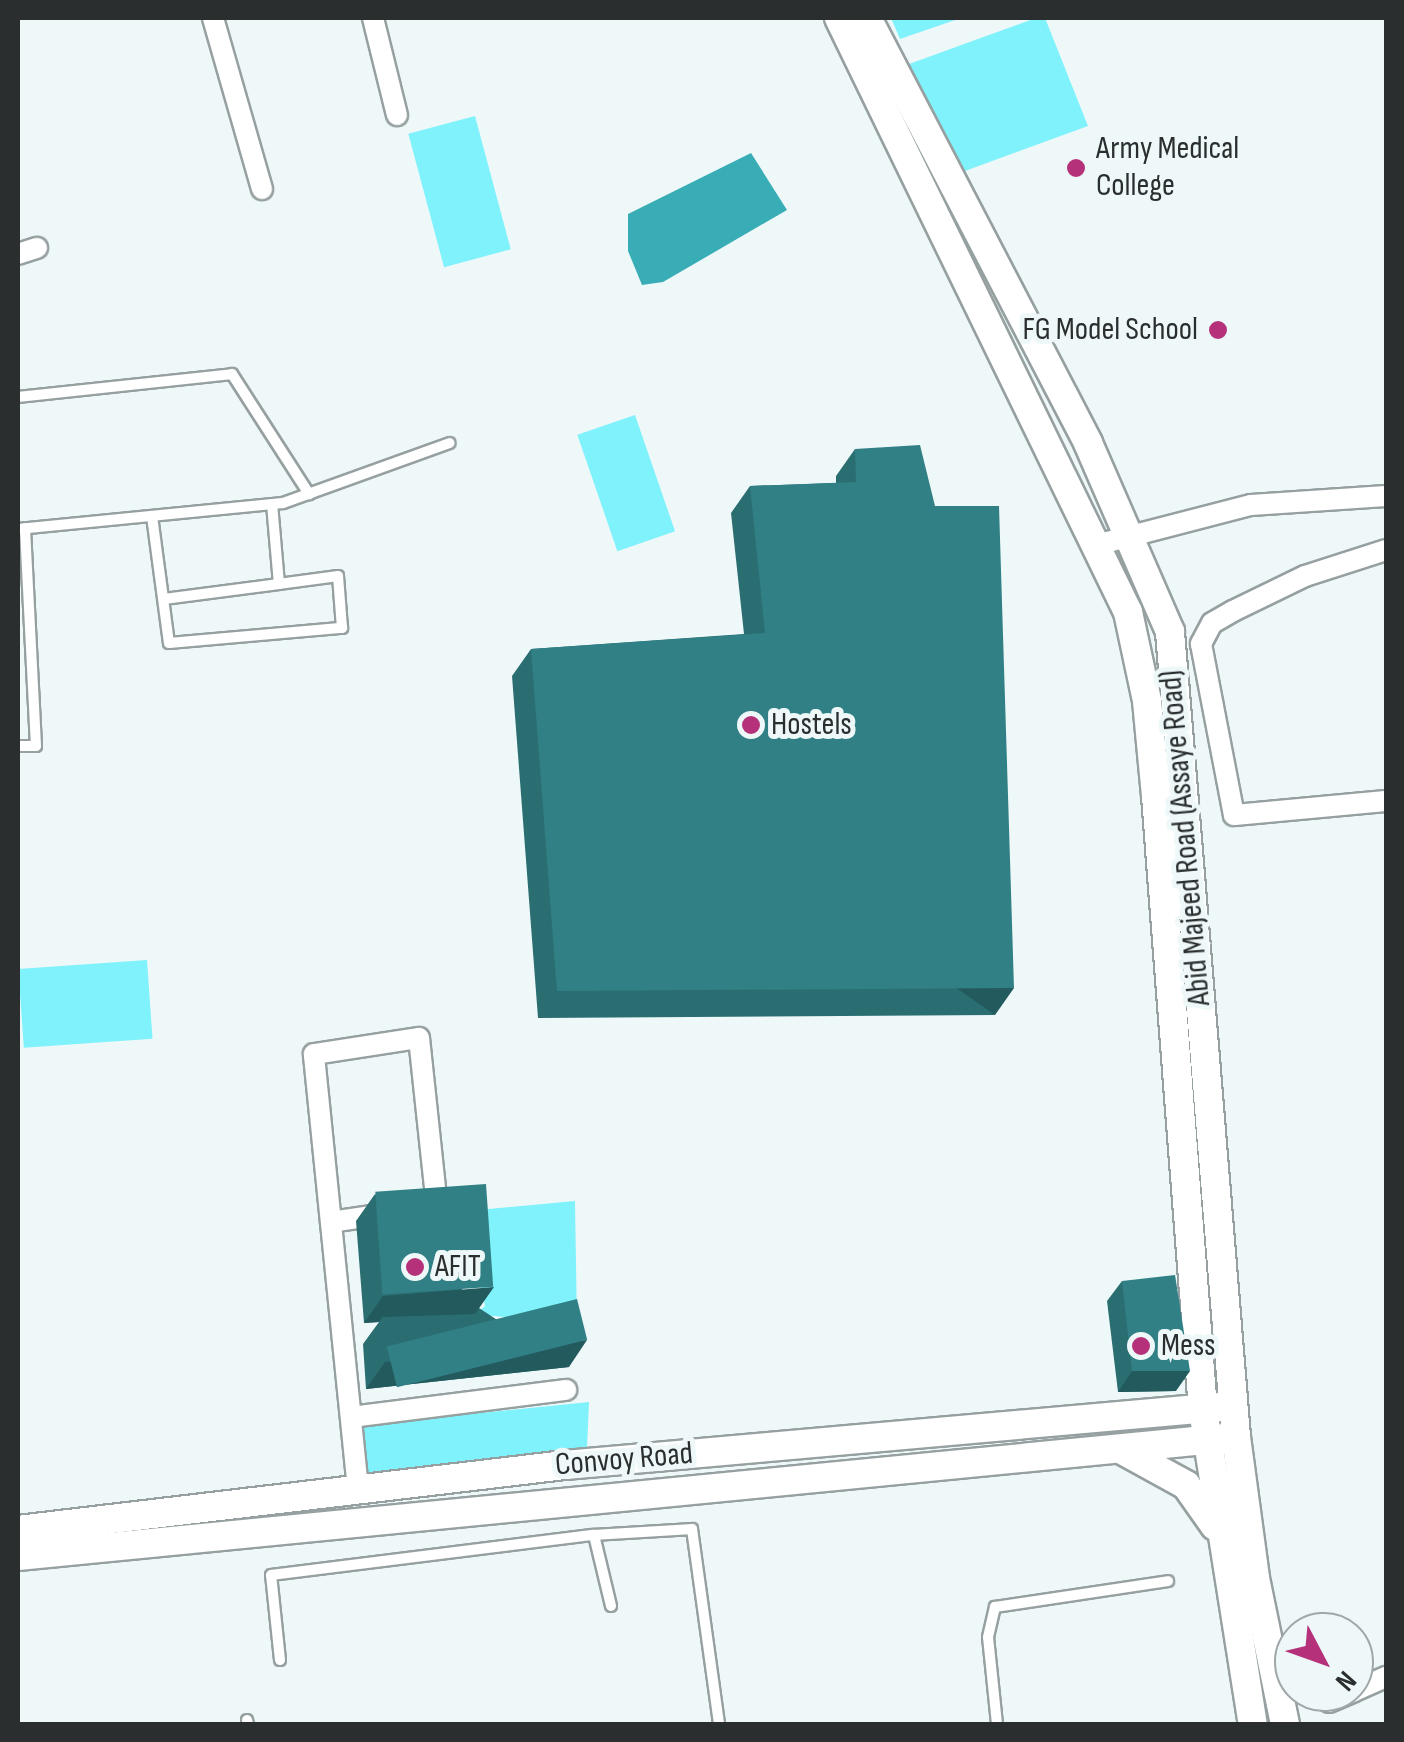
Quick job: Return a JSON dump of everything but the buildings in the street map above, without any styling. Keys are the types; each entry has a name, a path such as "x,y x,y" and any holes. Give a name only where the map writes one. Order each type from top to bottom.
{"main road":[{"name":"Abid Majeed Road (Assaye Road)","path":"840,18 1100,544 1128,612 1146,701 1203,1410 1248,1718"},
{"name":"Abid Majeed Road (Assaye Road)","path":"867,18 1132,536 1170,632 1232,1405 1255,1578 1285,1724"},
{"name":"Convoy Road","path":"18,1530 358,1489 1232,1405"},
{"name":"Convoy Road","path":"18,1557 1236,1437"},
{"path":"1118,1449 1186,1485 1220,1536"}],"street":[{"path":"213,18 262,189"},
{"path":"373,18 398,116"},
{"path":"1100,544 1252,506 1386,496"},
{"path":"1386,550 1305,576 1233,611 1212,623 1201,644 1234,814 1386,801"},
{"path":"331,1222 437,1207 419,1038 314,1054 358,1489"},
{"path":"351,1417 566,1390"}],"lane":[{"path":"18,397 232,374 309,494"},
{"path":"18,746 36,746 21,529 272,504 450,443"},
{"path":"272,504 280,584"},
{"path":"152,516 169,643 342,628 338,576 164,599"},
{"path":"280,1660 272,1576 594,1535 692,1528 720,1724"},
{"path":"594,1535 611,1606"},
{"path":"997,1724 988,1637 995,1607 1168,1582"}],"shaded area":[{"path":"891,18 961,18 900,39"},
{"path":"1045,18 1088,126 965,171 909,64"},
{"path":"475,116 511,249 444,267 408,134"},
{"path":"751,153 787,210 663,282 642,285 628,251 628,214"},
{"path":"635,415 675,531 617,551 577,435"},
{"path":"147,960 153,1039 24,1048 18,969"},
{"path":"575,1201 577,1325 475,1314 485,1306 467,1211"},
{"path":"589,1402 587,1448 361,1476 352,1426"}],"place":[{"name":"Army Medical College","path":"1076,168"},
{"name":"FG Model School","path":"1218,330"},
{"name":"Hostels","path":"751,725"},
{"name":"AFIT","path":"415,1267"},
{"name":"Mess","path":"1141,1346"}]}
